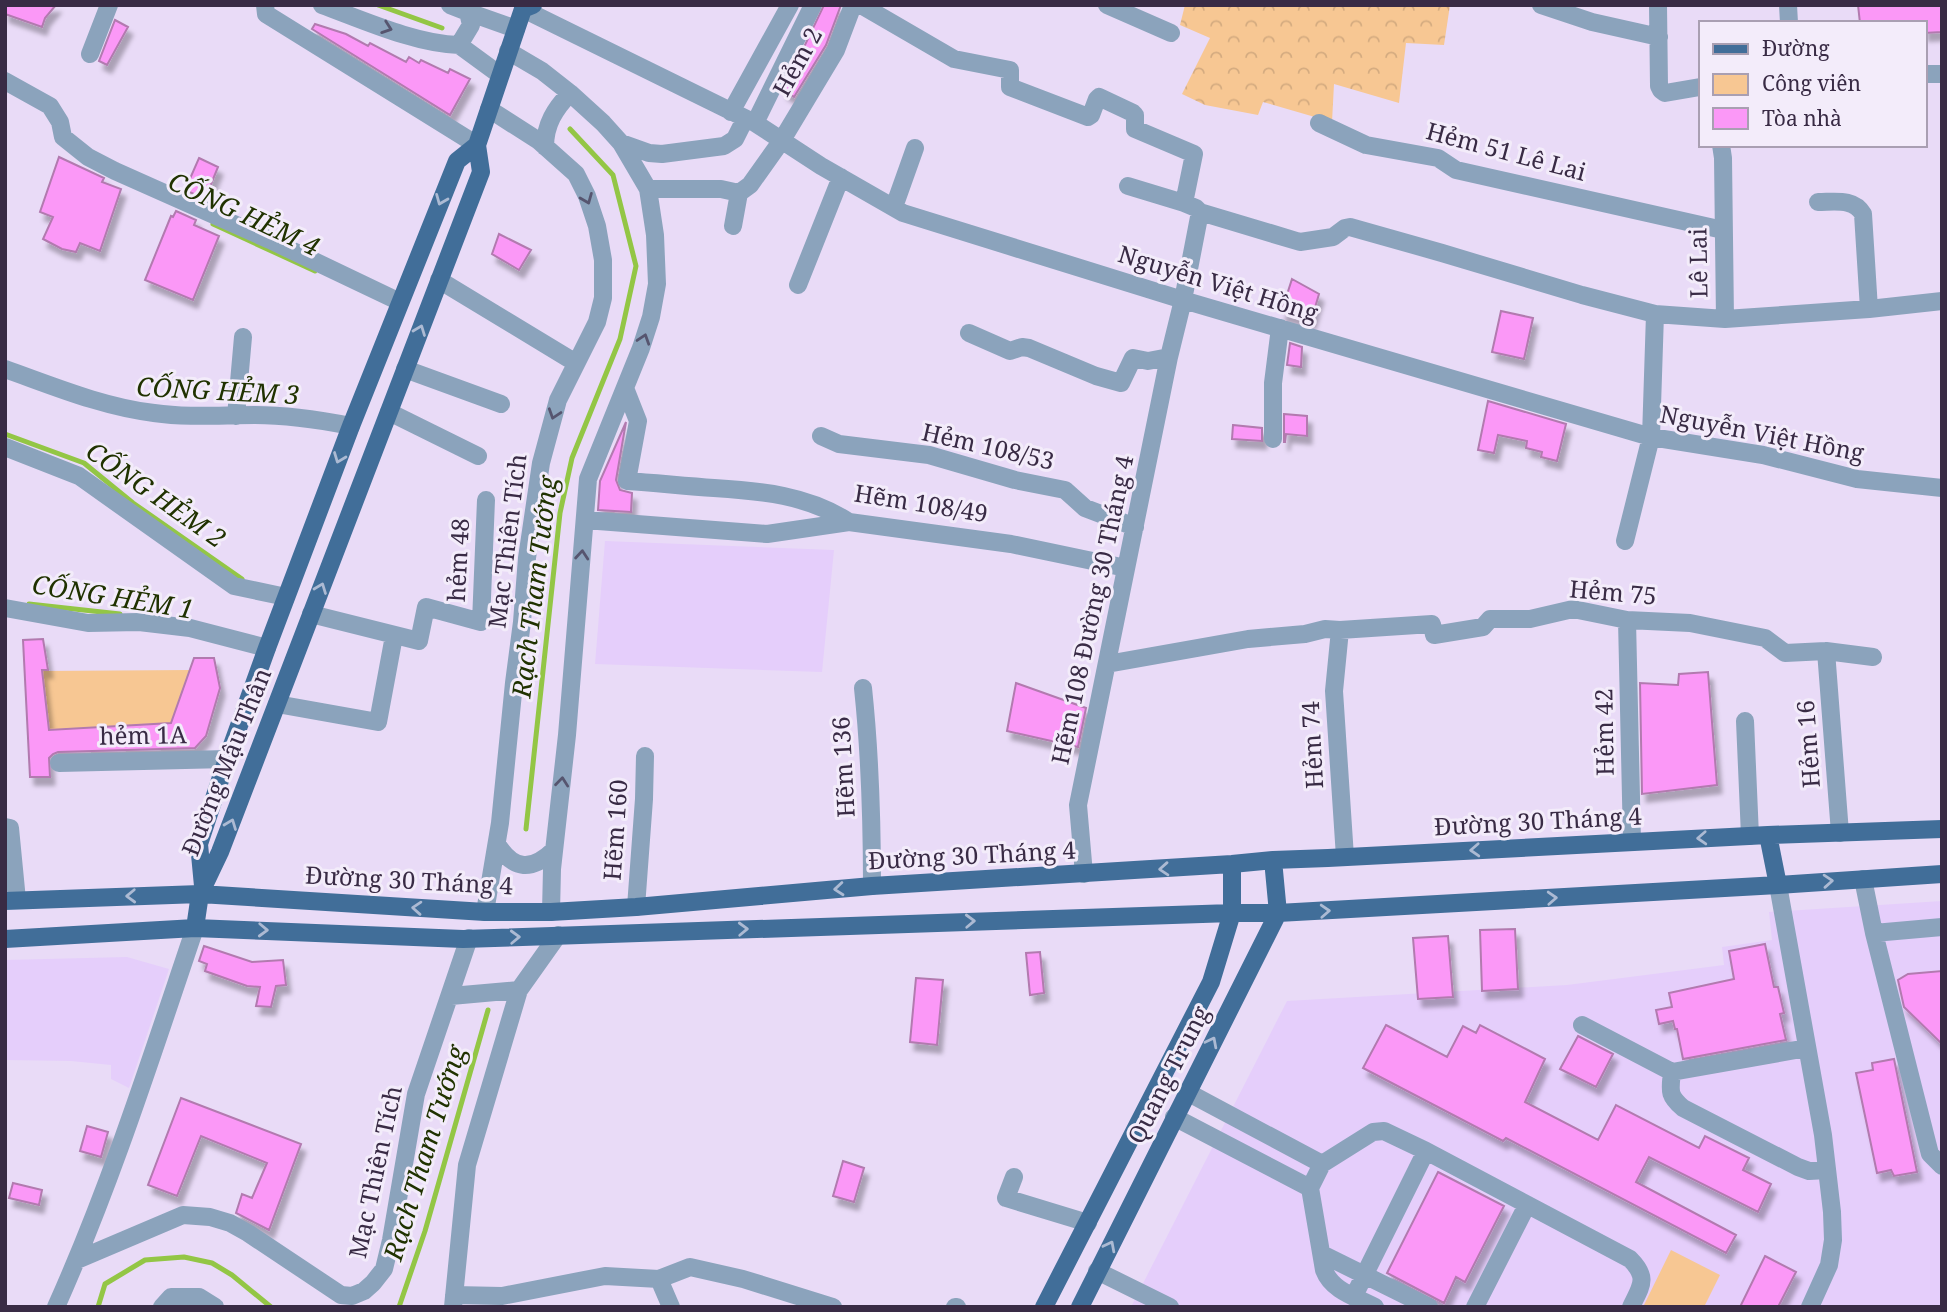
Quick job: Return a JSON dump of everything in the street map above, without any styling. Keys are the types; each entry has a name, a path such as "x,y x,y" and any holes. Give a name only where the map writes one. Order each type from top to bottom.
{"main road":[{"name":"Đường Mậu Thân","path":"201,890 220,852 481,172 477,145 525,7"},
{"name":"Đường Mậu Thân","path":"201,890 199,844 267,648 351,426 457,161 477,145"},
{"path":"243,716 269,724"},
{"name":"Đường 30 Tháng 4","path":"11,900 201,890 485,912 551,912 872,886 1273,860 1942,829"},
{"path":"1768,835 1777,885"},
{"path":"1273,860 1278,913"},
{"name":"Quang Trung","path":"1044,1307 1211,982 1232,913 1233,864"},
{"name":"Đường 30 Tháng 4","path":"5,939 195,928 469,938 1278,913 1942,874"},
{"path":"195,928 201,890"},
{"name":"Quang Trung","path":"1080,1307 1278,913"}],"street":[{"path":"90,54 109,5"},
{"path":"265,5 266,13 477,145"},
{"path":"322,5 408,35 448,45 459,45 500,75"},
{"path":"450,5 516,29"},
{"path":"621,143 649,153 662,154 724,146 735,139 790,5"},
{"path":"744,118 813,5"},
{"name":"Hẻm 2","path":"782,140 836,50 853,5"},
{"path":"861,5 954,59 1010,70 1010,87 1088,117 1100,97 1133,113 1135,130 1194,154 1184,203"},
{"path":"1107,5 1171,33"},
{"path":"1541,5 1592,22 1659,37"},
{"path":"1658,5 1661,90 1665,93 1699,86"},
{"name":"Nguyễn Việt Hồng","path":"525,7 744,118 903,213 1183,300 1651,437 1763,455 1857,479 1942,488"},
{"path":"459,45 471,25 468,12"},
{"path":"508,51 542,71 570,93 603,122 621,143 648,189 655,235 657,284 651,317 588,479 567,735 552,869 551,912"},
{"path":"5,81 50,106 60,122 63,137 88,157 115,172 271,240 400,302"},
{"path":"545,147 549,120 556,107 570,93"},
{"name":"Mạc Thiên Tích","path":"485,912 497,844 527,558 541,463 558,400 597,322 603,298 603,260 597,226 576,174 545,147 489,109"},
{"name":"Hẻm 51 Lê Lai","path":"1319,123 1366,145 1438,158 1456,170 1723,230"},
{"path":"648,189 722,189 738,193 750,186 782,140"},
{"name":"Lê Lai","path":"1721,147 1725,319 1942,301"},
{"path":"894,207 915,148"},
{"path":"798,285 841,177"},
{"path":"1128,186 1184,203 1200,212 1300,242 1333,237 1350,227 1654,314 1725,319"},
{"path":"733,226 738,193"},
{"path":"1818,202 1851,202 1859,206 1863,215 1869,309"},
{"name":"Hẽm 108 Đường 30 Tháng 4","path":"1084,874 1078,805 1200,212"},
{"path":"439,281 576,363"},
{"path":"1625,541 1651,437 1654,314"},
{"path":"1273,439 1273,383 1280,328"},
{"path":"970,333 1010,351 1029,348 1096,376 1121,383 1133,358 1148,361 1169,357"},
{"path":"236,416 243,337"},
{"path":"5,369 81,396 152,413 198,417 258,415 324,420 351,426"},
{"path":"405,369 501,404"},
{"name":"Hẽm 108/49","path":"625,388 638,421 627,481 790,496 832,510 849,522 1011,544 1126,568"},
{"path":"389,412 478,456"},
{"name":"Hẻm 108/53","path":"821,436 839,444 929,455 1015,480 1065,490 1085,508 1135,527"},
{"path":"5,447 79,476 234,586 286,597"},
{"name":"hẻm 48","path":"394,636 419,641 426,607 481,622 486,500"},
{"path":"585,520 766,534 849,522"},
{"path":"5,608 88,624 139,622 190,628 267,648"},
{"name":"Hẻm 75","path":"1107,664 1248,639 1305,634 1325,629 1432,624 1434,635 1483,628 1490,619 1530,619 1573,609 1627,620 1690,623 1765,638 1785,653 1826,651 1873,657"},
{"path":"277,704 379,722 394,636 312,614"},
{"name":"Hẻm 42","path":"1627,620 1632,842"},
{"name":"Hẻm 74","path":"1340,629 1334,691 1345,857"},
{"name":"Hẻm 16","path":"1826,651 1840,833"},
{"name":"Hẽm 136","path":"863,688 872,800 872,886"},
{"path":"1745,721 1750,836"},
{"name":"Hẽm 160","path":"636,906 645,756"},
{"name":"hẻm 1A","path":"59,763 227,759"},
{"path":"5,827 10,828 11,900"},
{"path":"497,844 503,855 526,866 545,859 554,849"},
{"path":"1863,879 1930,1154 1942,1166"},
{"path":"1777,885 1823,1135 1827,1170 1833,1240 1829,1265 1814,1305"},
{"path":"1874,933 1942,927"},
{"path":"56,1307 77,1260 142,1086 195,928"},
{"path":"558,935 519,990 467,1165 454,1301 502,1296 605,1276 659,1279 690,1266 743,1279 833,1307"},
{"name":"Mạc Thiên Tích","path":"77,1260 183,1215 210,1217 230,1223 248,1233 341,1295 352,1296 364,1291 384,1269 416,1094 469,938"},
{"path":"451,996 519,990"},
{"path":"1582,1025 1672,1072 1807,1048"},
{"path":"1672,1072 1670,1091 1674,1100 1683,1108 1798,1167 1809,1171 1827,1170"},
{"path":"1187,1091 1322,1164"},
{"path":"1174,1117 1310,1188"},
{"path":"1376,1307 1334,1286 1328,1279 1310,1188 1322,1164 1373,1132 1384,1131 1630,1259 1642,1276 1642,1285 1631,1307"},
{"path":"1354,1296 1426,1151"},
{"path":"1014,1177 1006,1198 1088,1223"},
{"path":"1475,1307 1527,1205"},
{"path":"1322,1254 1429,1307"},
{"path":"1097,1271 1170,1307"},
{"path":"659,1279 671,1307"},
{"path":"162,1307 171,1297 199,1297 215,1307"}],"shaded area":[{"path":"605,541 834,550 822,672 595,664"},
{"path":"1942,901 1942,1307 1131,1307 1287,1001 1567,985 1724,965 1722,947 1772,940 1769,912"},
{"path":"127,957 169,969 129,1088 111,1079 111,1065 71,1061 5,1060 5,960"}],"green space":[{"path":"1185,5 1450,5 1444,45 1406,43 1399,103 1334,84 1332,122 1263,102 1258,115 1205,105 1182,94 1210,38 1180,25"},
{"path":"190,670 171,723 49,730 42,671"},
{"path":"1671,1250 1720,1275 1704,1307 1643,1307"}],"building":[{"path":"5,5 56,5 45,18 42,27 5,14"},
{"path":"824,5 841,5 826,45 794,97 783,91"},
{"path":"1858,5 1942,5 1942,32 1926,33 1926,21 1860,21"},
{"path":"115,20 128,27 107,65 99,61"},
{"path":"315,24 346,34 368,46 370,43 406,62 409,57 419,63 421,60 448,73 450,69 470,79 450,115 312,29"},
{"path":"59,157 104,178 102,182 121,189 100,251 80,243 76,252 62,249 43,239 53,217 40,212"},
{"path":"199,158 218,167 205,199 185,190"},
{"path":"176,211 196,220 194,225 219,236 193,300 145,280 171,216 173,217"},
{"path":"499,234 531,250 519,270 492,254"},
{"path":"1292,279 1319,294 1311,321 1281,313"},
{"path":"1501,311 1533,318 1524,359 1492,352"},
{"path":"1290,343 1302,347 1301,367 1287,365"},
{"path":"1488,401 1566,424 1557,461 1541,457 1542,452 1526,448 1527,441 1498,435 1494,453 1478,450"},
{"path":"1284,414 1307,416 1307,436 1286,434 1284,442"},
{"path":"626,422 616,480 620,490 632,493 631,512 598,510 600,481"},
{"path":"1233,425 1262,428 1262,441 1232,439"},
{"path":"43,639 48,670 42,670 49,730 171,723 194,658 214,658 220,688 206,736 195,748 58,752 49,758 50,777 30,777 23,640"},
{"path":"1708,672 1717,785 1642,794 1640,683 1678,685 1679,674"},
{"path":"1016,683 1086,708 1078,747 1007,731"},
{"path":"1515,929 1518,989 1482,991 1480,930"},
{"path":"1448,936 1453,997 1418,999 1413,938"},
{"path":"1765,944 1774,987 1778,987 1784,1013 1780,1014 1786,1040 1683,1059 1673,1021 1659,1024 1656,1010 1672,1007 1669,993 1734,979 1729,951"},
{"path":"204,946 252,962 283,960 286,985 276,986 271,1007 256,1006 260,987 247,986 205,971 207,964 199,961"},
{"path":"1040,952 1044,993 1030,995 1026,953"},
{"path":"1942,971 1942,1044 1904,1007 1898,980 1908,974"},
{"path":"916,978 943,980 937,1045 910,1042"},
{"path":"1386,1025 1447,1057 1463,1026 1476,1033 1480,1025 1545,1059 1525,1102 1598,1140 1616,1105 1699,1148 1705,1136 1749,1158 1743,1170 1771,1184 1758,1212 1649,1157 1636,1182 1736,1235 1726,1253 1506,1138 1503,1141 1363,1068"},
{"path":"1578,1036 1613,1054 1596,1087 1560,1069"},
{"path":"1894,1059 1917,1172 1894,1176 1891,1170 1877,1173 1856,1073 1873,1070 1872,1063"},
{"path":"181,1098 301,1144 269,1230 236,1213 242,1194 252,1198 267,1163 201,1136 177,1196 148,1185"},
{"path":"87,1126 108,1132 101,1157 80,1151"},
{"path":"843,1161 864,1168 854,1202 833,1196"},
{"path":"1438,1172 1504,1206 1465,1282 1456,1277 1444,1303 1387,1273"},
{"path":"13,1183 42,1190 39,1205 9,1198"},
{"path":"1765,1256 1796,1272 1778,1307 1740,1307"}],"waterway":[{"name":"Rạch Tham Tướng","path":"378,5 442,28"},
{"name":"Rạch Tham Tướng","path":"526,829 560,513 572,458 620,339 636,266 613,175 570,129"},
{"name":"CỐNG HẺM 4","path":"213,224 315,271"},
{"name":"CỐNG HẺM 2","path":"5,434 84,463 133,503 242,579"},
{"name":"CỐNG HẺM 1","path":"29,604 120,614"},
{"name":"Rạch Tham Tướng","path":"399,1307 425,1231 488,1010"},
{"name":"Rạch Tham Tướng","path":"98,1307 105,1284 145,1260 184,1257 212,1263 232,1275 271,1307"}],"water label":[{"name":"CỐNG HẺM 3","path":"218,391"}]}
